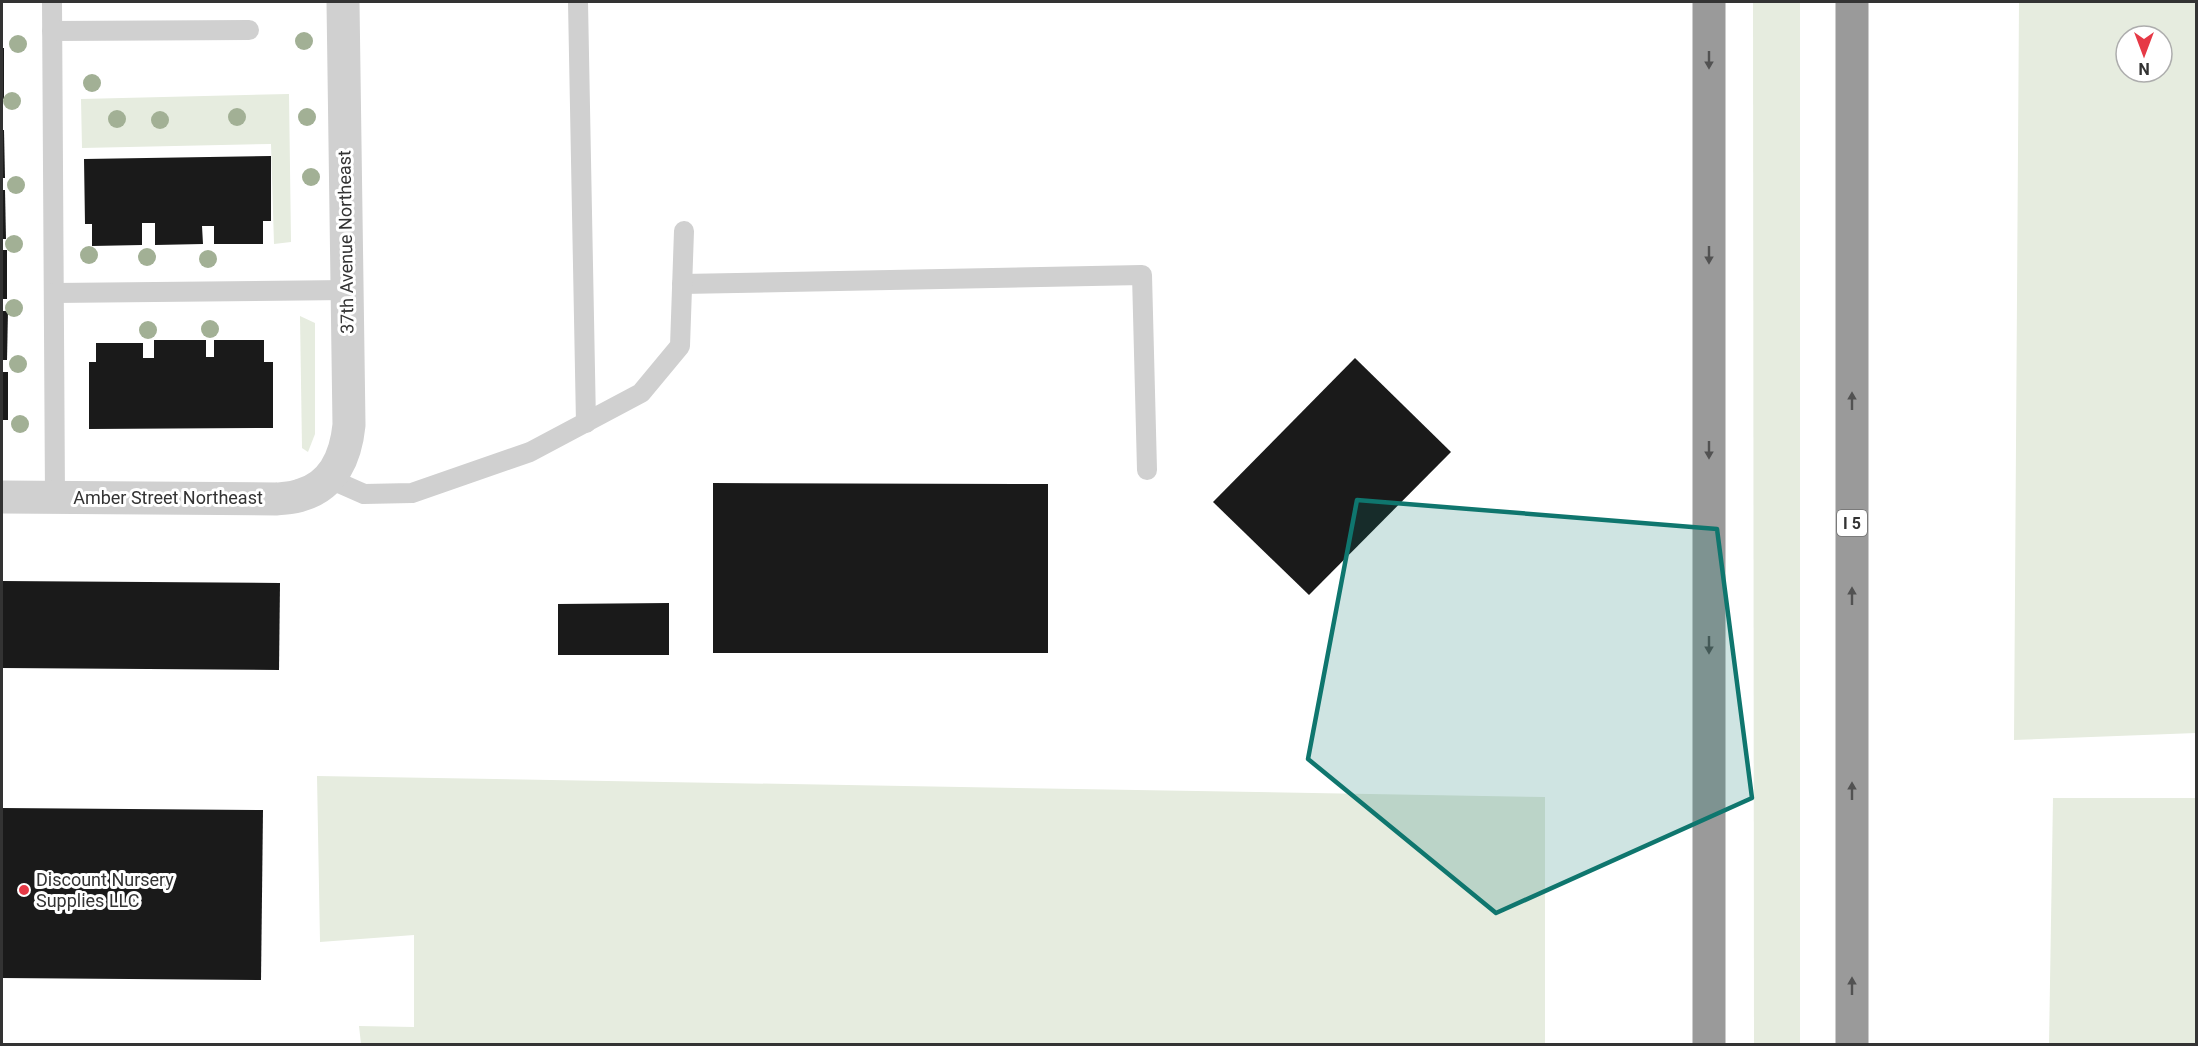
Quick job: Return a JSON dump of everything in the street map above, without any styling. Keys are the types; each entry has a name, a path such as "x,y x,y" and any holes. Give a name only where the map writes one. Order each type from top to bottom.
{"highway":[{"path":"1709,2 1709,1044"},
{"name":"I 5","path":"1852,2 1852,1044"}],"street":[{"name":"37th Avenue Northeast","path":"330,478 347,444 349,424 343,2"},
{"name":"Amber Street Northeast","path":"2,497 277,499 301,496 330,478"}],"lane":[{"path":"52,2 55,497"},
{"path":"578,2 586,423"},
{"path":"52,31 249,30"},
{"path":"330,478 364,494 412,493 530,452 641,393 680,346 684,231"},
{"path":"682,284 1142,275 1147,470"},
{"path":"54,293 347,290"}],"highlighted area":[{"path":"1357,500 1717,529 1752,798 1496,913 1308,759"}],"shaded area":[{"path":"1753,2 1800,2 1800,1044 1754,1044"},
{"path":"2019,2 2196,2 2196,733 2014,740"},
{"path":"289,94 291,242 274,244 271,144 82,148 81,99"},
{"path":"300,316 315,323 315,434 308,452 302,448"},
{"path":"317,776 1545,797 1545,1044 361,1044 359,1026 414,1027 414,935 320,942"},
{"path":"2053,798 2196,798 2196,1044 2049,1044"}],"building":[{"path":"2,48 4,48 4,99 2,99"},
{"path":"2,130 4,130 5,178 2,178"},
{"path":"271,156 271,221 263,221 263,244 214,244 214,226 202,226 203,244 155,245 155,223 142,223 142,245 92,246 92,224 85,224 84,159"},
{"path":"2,190 5,190 6,239 2,239"},
{"path":"2,250 7,250 7,299 2,299"},
{"path":"2,311 8,311 7,360 2,360"},
{"path":"154,340 206,340 206,357 214,357 214,340 264,340 264,362 273,362 273,428 89,429 89,362 96,362 96,343 143,343 143,358 154,358"},
{"path":"1355,358 1451,452 1309,595 1213,502"},
{"path":"2,372 8,372 8,420 2,420"},
{"path":"713,483 1048,484 1048,653 713,653"},
{"path":"2,581 280,583 279,670 2,668"},
{"path":"669,603 669,655 558,655 558,604"},
{"path":"2,808 263,810 261,980 2,978"}],"place":[{"name":"Discount Nursery Supplies LLC","path":"24,890"}]}
